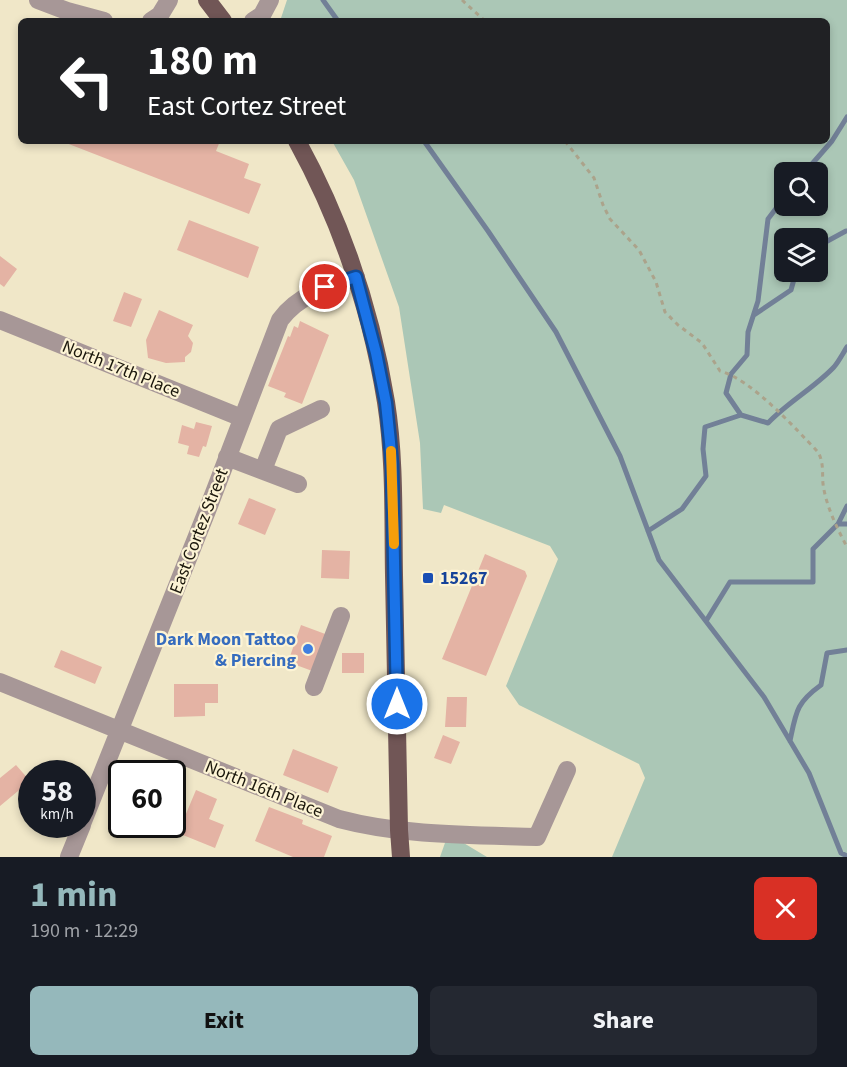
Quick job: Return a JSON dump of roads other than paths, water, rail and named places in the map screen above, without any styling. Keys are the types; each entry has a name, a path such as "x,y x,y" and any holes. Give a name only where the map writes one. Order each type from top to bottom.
{"main road":[{"path":"207,0 221,18"},
{"path":"299,144 322,186 356,277 376,353 386,403 392,465 401,857"}],"street":[{"path":"38,0 93,18"},
{"path":"156,18 160,15 168,0"},
{"path":"258,18 262,15 270,0"},
{"name":"East Cortez Street","path":"96,789 280,320 296,303 325,287 356,277"},
{"name":"North 17th Place","path":"0,320 242,418"},
{"path":"263,470 279,429 321,409"},
{"path":"227,457 298,484"},
{"path":"314,687 341,616"},
{"name":"North 16th Place","path":"0,682 339,819 360,825 435,834 537,837 567,770"},
{"name":"East Cortez Street","path":"69,857 77,838"}],"waterway":[{"path":"323,0 336,18"},
{"path":"830,143 847,117"},
{"path":"426,144 556,332 620,456 659,560 764,697 809,773 841,853 847,856"},
{"path":"814,162 829,144"},
{"path":"741,415 726,393 731,374 747,355 748,332 758,301 768,219 774,211"},
{"path":"828,241 846,231"},
{"path":"754,315 791,290 793,282"},
{"path":"648,531 682,509 706,476 703,449 705,427 741,415 768,423 826,375 836,365 847,347"},
{"path":"838,524 847,506"},
{"path":"706,621 730,582 813,582 813,549 838,524 847,524"},
{"path":"790,741 798,709 806,697 821,685 827,653 847,650"}],"place":[{"name":"15267","path":"428,578"},
{"name":"Dark Moon Tattoo & Piercing","path":"308,649"}]}
